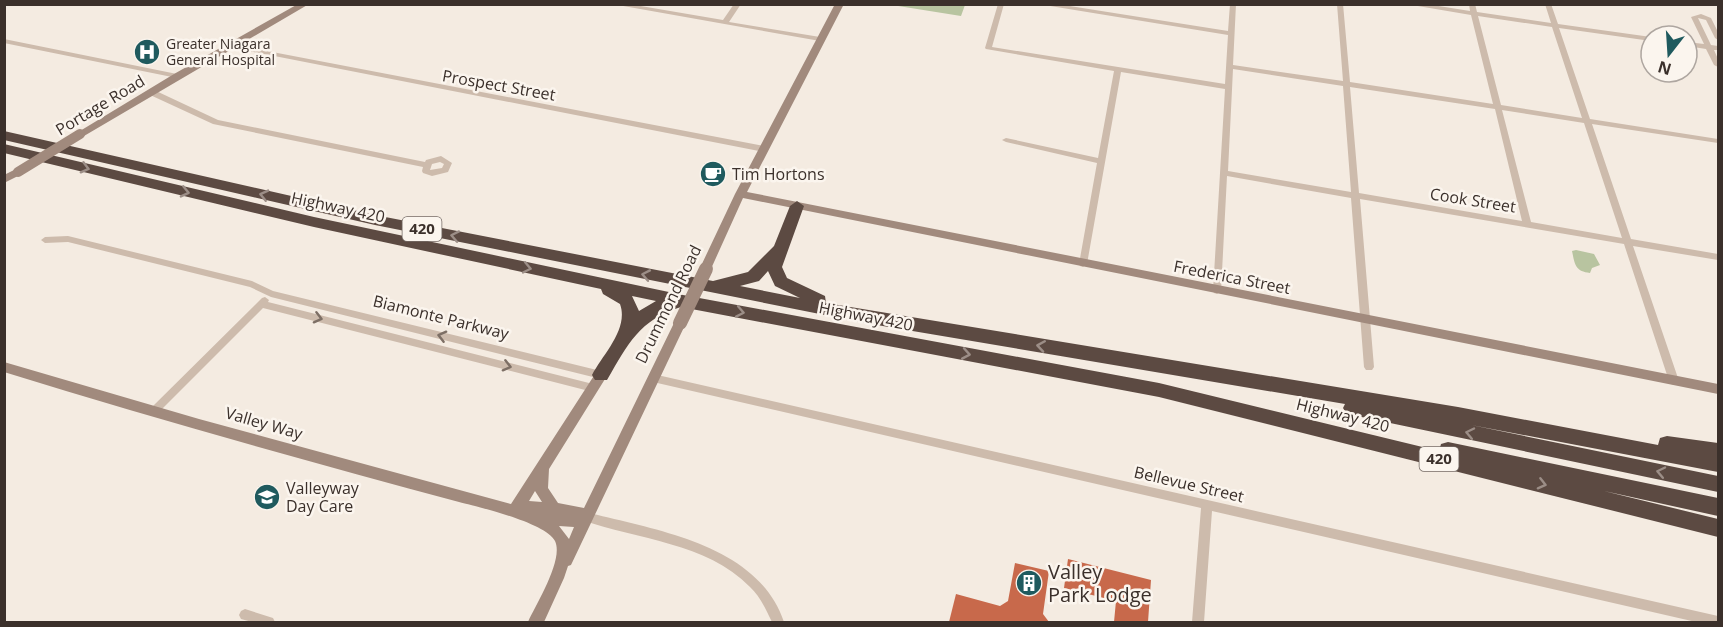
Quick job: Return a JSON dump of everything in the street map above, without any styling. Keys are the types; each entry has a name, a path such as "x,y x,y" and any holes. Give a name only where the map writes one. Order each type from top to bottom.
{"highway":[{"name":"Highway 420","path":"4,135 375,220 703,286 865,317 1458,415 1719,464"},
{"name":"Highway 420","path":"4,148 315,222 683,301 1159,390 1719,528"},
{"path":"797,206 774,267 781,282 800,293 865,317"},
{"path":"703,286 733,284 753,278 766,266 780,246"},
{"path":"580,279 624,297 632,310 625,334"},
{"path":"597,381 625,334 641,315 667,303 683,301"},
{"path":"1098,356 1719,484"},
{"path":"1159,390 1719,507"},
{"path":"1458,415 1719,451"}],"street":[{"name":"Portage Road","path":"4,180 177,76 306,4"},
{"path":"615,4 820,39"},
{"path":"725,23 738,4"},
{"name":"Drummond Road","path":"536,622 741,194 840,4"},
{"path":"1001,4 988,48 1228,87"},
{"path":"1041,4 1231,33"},
{"path":"1217,291 1233,4"},
{"path":"1340,4 1369,367"},
{"path":"1409,4 1639,37"},
{"path":"1472,4 1527,224"},
{"path":"1548,4 1674,381"},
{"path":"1719,38 1709,19 1701,16 1694,17 1719,65"},
{"path":"4,41 177,76"},
{"name":"Prospect Street","path":"230,46 764,149"},
{"path":"1699,46 1719,48"},
{"path":"1229,66 1719,141"},
{"path":"1083,264 1118,69"},
{"path":"151,92 216,122 426,165"},
{"path":"1006,141 1102,161"},
{"name":"Cook Street","path":"1223,173 1719,257"},
{"name":"Frederica Street","path":"741,194 1217,291 1719,389"},
{"name":"Biamonte Parkway","path":"45,240 80,241 252,284 271,294 597,381"},
{"path":"155,410 271,294"},
{"name":"Biamonte Parkway","path":"261,304 597,381"},
{"name":"Valley Way","path":"4,367 521,514 576,521 586,517"},
{"name":"Bellevue Street","path":"653,378 1719,622"},
{"path":"554,584 564,549 562,539 556,531 521,514 547,461 597,381"},
{"path":"547,461 540,484 545,498 554,509"},
{"path":"1198,622 1207,505"},
{"name":"Valley Way","path":"521,514 526,507 579,512 586,517 676,542 727,562 754,583 778,622"},
{"path":"245,615 269,622"}],"green space":[{"path":"965,4 961,16 892,5"},
{"path":"1572,251 1594,254 1600,265 1592,268 1590,273 1581,271 1574,260"}],"building":[{"name":"Valley Park Lodge","path":"1068,559 1151,580 1148,622 1114,622 1116,601 1064,588"},
{"name":"Valley Park Lodge","path":"1015,563 1049,571 1043,614 1049,622 949,622 956,594 1000,606 1008,601"}],"place":[{"name":"Greater Niagara General Hospital","path":"147,52"},
{"name":"Tim Hortons","path":"713,174"},
{"name":"Valleyway Day Care","path":"267,497"},
{"name":"Valley Park Lodge","path":"1029,583"}]}
